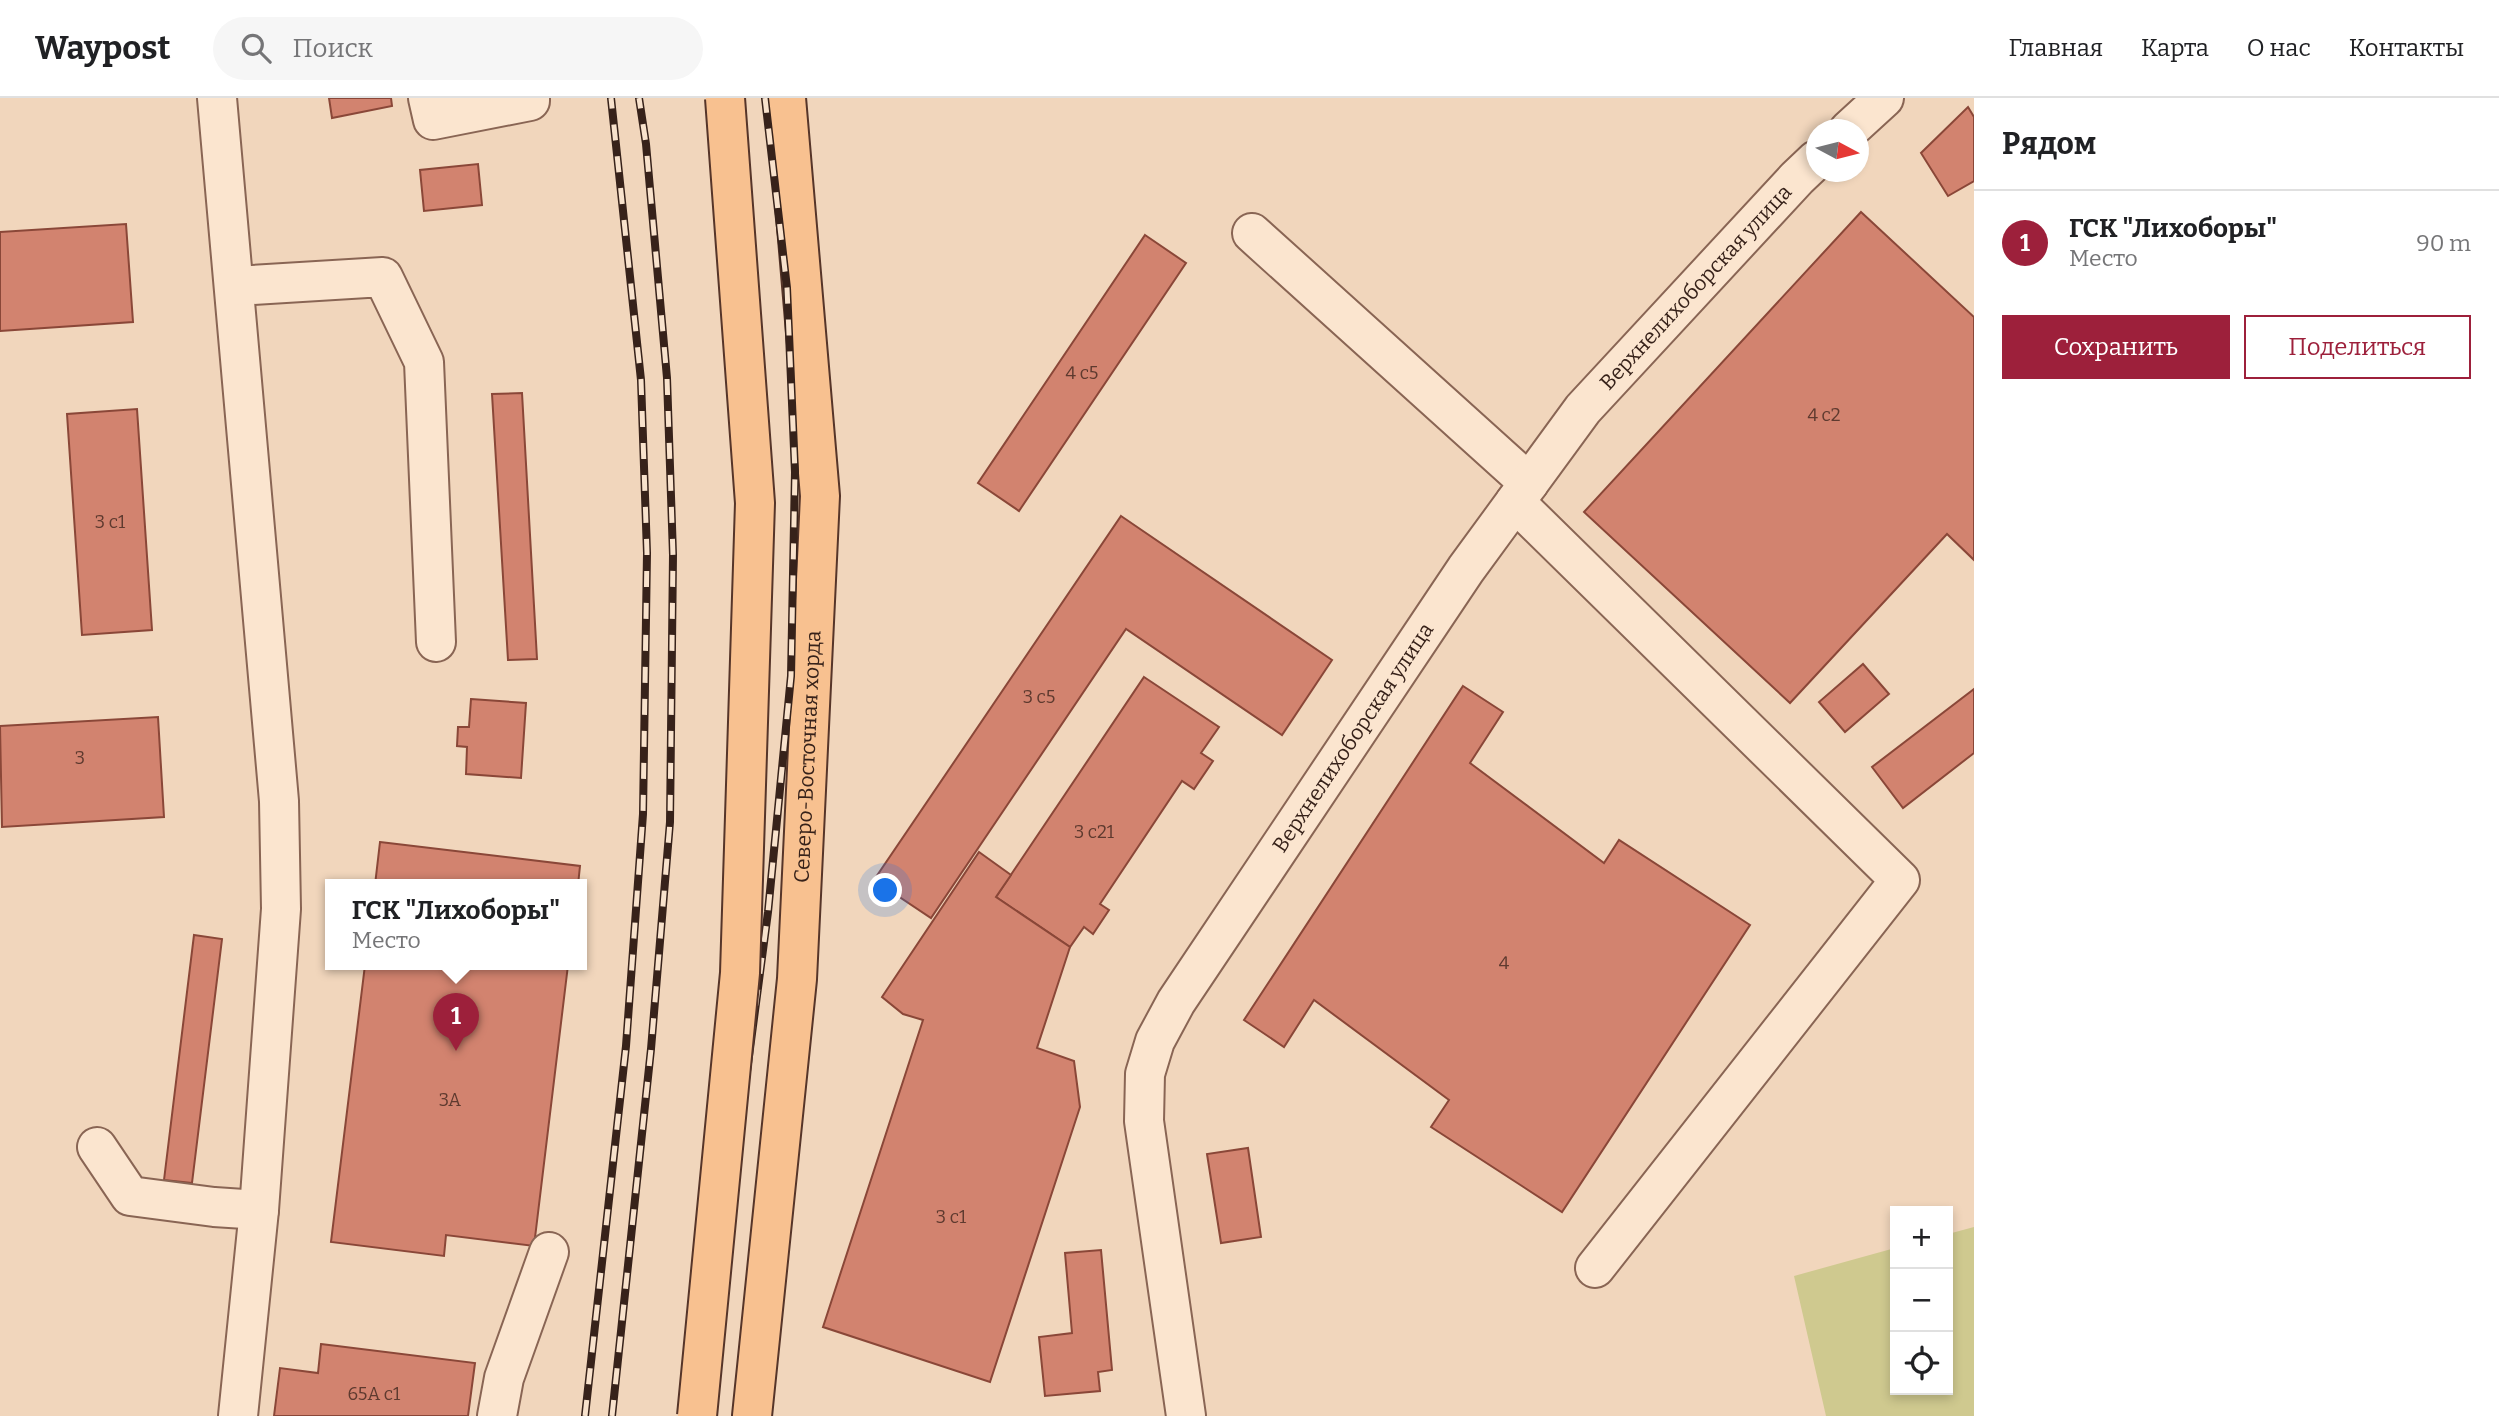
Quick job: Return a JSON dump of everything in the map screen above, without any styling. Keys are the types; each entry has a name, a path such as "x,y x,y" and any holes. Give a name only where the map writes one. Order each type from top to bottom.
{"main road":[{"path":"696,1416 740,973 755,503 725,98"},
{"name":"Северо-Восточная хорда","path":"752,1416 797,979 820,496 786,98"}],"street":[{"path":"217,98 228,196 279,801 281,909 259,1210 238,1416"},
{"path":"428,98 433,120 530,101 530,98"},
{"path":"1861,119 1884,98"},
{"name":"Верхнелихоборская улица","path":"1186,1416 1144,1121 1145,1074 1154,1041 1191,979 1466,569 1583,409 1806,169"},
{"path":"1252,233 1522,492 1900,880 1594,1268"},
{"path":"235,286 383,277 424,362 436,642"},
{"path":"97,1147 130,1196 259,1210"},
{"path":"497,1416 503,1378 549,1252"}],"shaded area":[{"path":"1974,1227 1974,1416 1826,1416 1794,1276 1890,1249 1890,1395 1953,1395 1953,1233"}],"building":[{"path":"329,98 391,98 392,106 332,118"},
{"path":"1968,107 1974,117 1974,181 1948,196 1921,153"},
{"path":"478,164 482,205 424,211 420,170"},
{"path":"1861,212 1974,317 1974,560 1947,534 1790,703 1584,512"},
{"path":"126,224 133,322 0,331 0,232"},
{"path":"1145,235 1186,263 1019,511 978,483"},
{"path":"522,393 537,659 508,660 492,394"},
{"path":"137,409 152,630 82,635 67,414"},
{"path":"1121,516 1332,660 1282,735 1126,629 931,918 874,880"},
{"path":"1863,664 1889,694 1845,732 1819,702"},
{"path":"1144,677 1219,727 1201,753 1213,761 1194,789 1182,781 1100,904 1109,910 1093,934 1084,927 1070,947 996,897"},
{"path":"1463,686 1503,712 1470,763 1604,863 1619,840 1750,925 1562,1212 1431,1127 1449,1100 1314,1000 1284,1047 1244,1020"},
{"path":"1974,689 1974,753 1903,808 1872,767"},
{"path":"471,699 526,703 521,778 466,774 467,747 457,746 458,727 469,727"},
{"path":"158,717 164,817 2,827 0,726"},
{"path":"380,842 580,866 579,879 376,879"},
{"path":"979,852 1011,875 996,897 1070,947 1037,1048 1074,1061 1080,1107 990,1382 823,1327 923,1020 903,1014 882,997"},
{"path":"194,935 222,939 192,1183 164,1180"},
{"path":"364,970 567,970 534,1246 446,1235 444,1256 331,1242"},
{"path":"1248,1148 1261,1237 1221,1243 1207,1154"},
{"path":"1101,1250 1112,1370 1098,1372 1100,1391 1045,1396 1039,1337 1072,1333 1065,1253"},
{"path":"321,1344 475,1363 468,1416 274,1416 280,1368 318,1373"}],"railway":[{"path":"585,1416 626,1046 643,814 647,553 641,380 611,98"},
{"path":"612,1416 651,1049 670,822 673,555 667,378 646,144 639,98"},
{"path":"690,1416 727,1223 768,912 791,676 795,472 787,288 765,98"}],"place":[{"name":"ГСК \"Лихоборы\"","path":"456,1051"}]}
